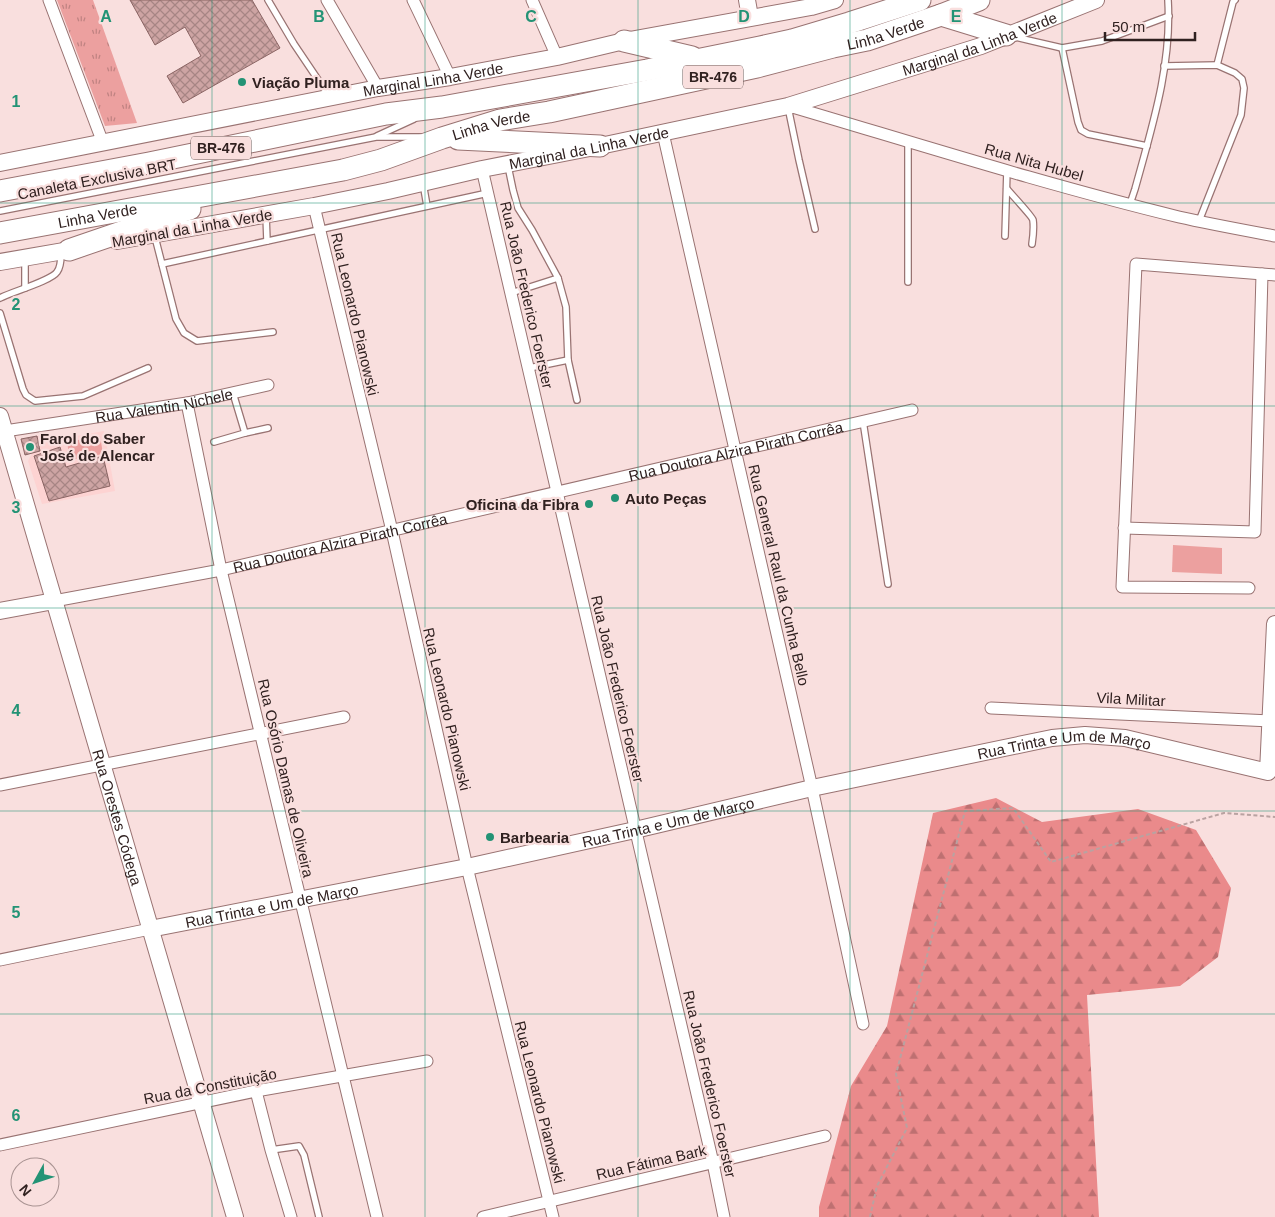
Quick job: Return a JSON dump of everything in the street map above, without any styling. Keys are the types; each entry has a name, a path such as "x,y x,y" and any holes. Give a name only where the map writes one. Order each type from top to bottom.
{"highway":[{"name":"Linha Verde","path":"0,191 149,164 386,114 442,107 647,70 792,40 920,0"},
{"name":"Linha Verde","path":"0,233 343,170 381,160 500,120 549,112 748,69 868,40 979,0"},
{"path":"941,15 1006,35"},
{"path":"624,42 700,59"},
{"path":"442,138 600,146"},
{"path":"0,178 149,164"},
{"path":"65,250 180,212 248,196 286,179"}],"main road":[{"path":"748,0 750,17"},
{"name":"Marginal Linha Verde","path":"0,163 330,97 450,78 836,0"},
{"name":"Marginal da Linha Verde","path":"65,250 314,206 482,169 788,106 980,46 1096,0"},
{"path":"0,262 65,250"},
{"name":"Rua Orestes Códega","path":"2,427 235,1217"},
{"name":"Rua Doutora Alzira Pirath Corrêa","path":"0,611 54,601"},
{"path":"1272,774 1271,721 1275,624"},
{"name":"Rua Trinta e Um de Março","path":"150,929 467,867 812,788 1052,738 1085,735 1125,738 1272,774"}],"street":[{"path":"49,0 103,143"},
{"path":"328,0 378,88"},
{"path":"413,0 450,78"},
{"path":"532,0 557,57"},
{"name":"Rua Nita Hubel","path":"788,106 1130,204 1200,221 1275,236"},
{"name":"Rua General Raul da Cunha Bello","path":"662,133 736,451 864,1024"},
{"name":"Rua João Frederico Foerster","path":"482,169 724,1217"},
{"name":"Rua Leonardo Pianowski","path":"314,206 392,531 467,867 553,1217"},
{"path":"1249,588 1122,588 1136,264 1275,274"},
{"path":"1124,528 1255,532 1262,274"},
{"name":"Rua Valentin Nichele","path":"2,427 187,403 268,385"},
{"name":"Rua Osório Damas de Oliveira","path":"187,403 220,570 377,1217"},
{"name":"Rua Doutora Alzira Pirath Corrêa","path":"54,601 220,570 912,410"},
{"name":"Vila Militar","path":"991,708 1271,721"},
{"path":"0,785 344,717"},
{"name":"Rua Trinta e Um de Março","path":"0,960 150,929"},
{"name":"Rua da Constituição","path":"0,1145 201,1102 427,1061"},
{"path":"256,1092 291,1217"},
{"name":"Rua Fátima Bark","path":"483,1217 825,1136"}],"lane":[{"path":"268,0 294,44 330,97"},
{"path":"1130,204 1161,92 1169,16 1168,0"},
{"path":"1217,65 1232,2 1235,0"},
{"path":"1006,35 1062,48 1102,41 1169,16"},
{"path":"1062,48 1081,130 1088,134 1147,146"},
{"path":"1164,66 1217,65 1242,78 1244,88 1241,115 1200,221"},
{"path":"788,106 798,160 815,229"},
{"name":"Canaleta Exclusiva BRT","path":"0,211 376,136 442,107"},
{"name":"Canaleta Exclusiva BRT","path":"376,136 442,138"},
{"path":"908,141 908,282"},
{"path":"508,164 512,190 518,208 558,278 566,307 568,360 578,400"},
{"path":"1005,236 1008,170"},
{"path":"423,183 427,206"},
{"path":"1006,189 1025,211 1030,213 1033,219 1032,244"},
{"path":"162,264 488,193"},
{"path":"266,215 267,241"},
{"path":"154,235 176,319 184,333 197,341 273,332"},
{"path":"0,298 55,275 65,250"},
{"path":"25,288 26,258"},
{"path":"511,293 558,278"},
{"path":"0,318 23,389 26,395 35,401 84,396 148,368"},
{"path":"529,368 568,360"},
{"path":"233,393 245,433"},
{"path":"863,422 888,584"},
{"path":"214,442 268,428"},
{"path":"271,1150 299,1146 304,1155 319,1217"}],"path":[{"path":"870,1217 877,1186 907,1128 896,1074 965,811 1013,808 1051,862 1224,814 1275,817"}],"shaded area":[{"path":"104,431 115,491 42,504 28,461 36,449 37,436 42,434 49,441"}],"green space":[{"path":"57,0 93,0 137,123 105,126"},
{"path":"100,436 103,454 70,460 67,442"},
{"path":"1173,545 1222,548 1222,574 1172,572"},
{"path":"996,798 1042,822 1138,809 1196,830 1231,888 1218,957 1180,986 1087,995 1099,1217 819,1217 819,1207 851,1086 887,1026 933,813"}],"building":[{"path":"130,0 252,0 280,48 183,103 167,76 201,56 185,27 155,45"},
{"name":"Farol do Saber José de Alencar","path":"37,436 40,451 25,455 21,439"},
{"path":"60,447 66,467 103,456 110,486 49,501 34,456"}],"place":[{"name":"Viação Pluma","path":"242,82"},
{"name":"Farol do Saber José de Alencar","path":"30,447"},
{"name":"Auto Peças","path":"615,498"},
{"name":"Oficina da Fibra","path":"589,504"},
{"name":"Barbearia","path":"490,837"}]}
